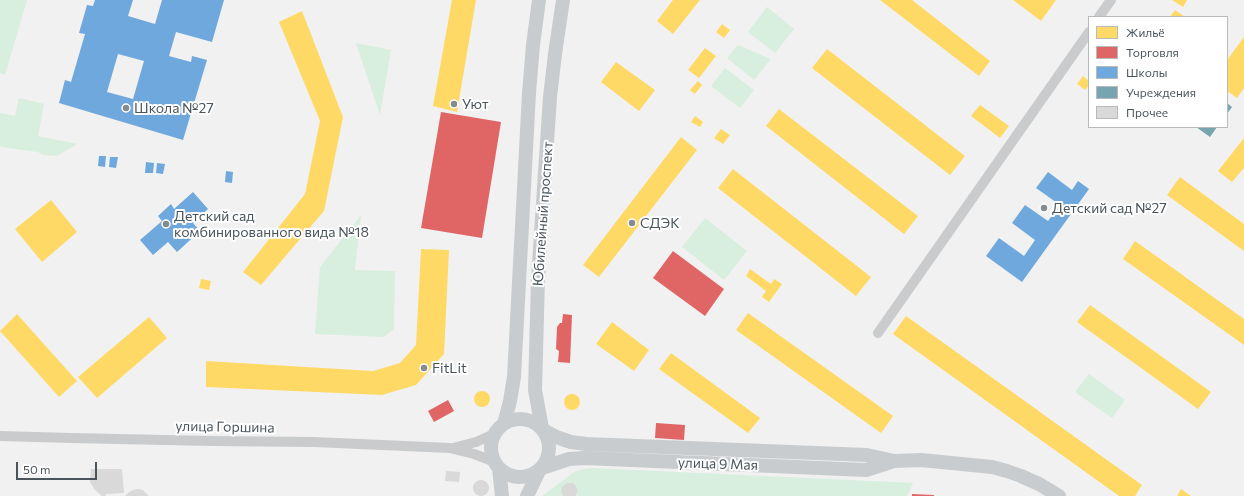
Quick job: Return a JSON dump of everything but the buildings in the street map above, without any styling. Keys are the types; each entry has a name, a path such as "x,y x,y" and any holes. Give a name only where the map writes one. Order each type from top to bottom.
{"main road":[{"name":"Юбилейный проспект","path":"504,424 514,376 529,94 533,44 540,0"},
{"name":"Юбилейный проспект","path":"527,496 540,469 548,458 549,450 549,442 542,429 537,405 535,383 538,279 550,97 554,54 563,0"},
{"path":"502,496 497,465 491,449 494,434 504,424 520,419 536,423 542,429"},
{"name":"улица 9 Мая","path":"542,429 571,442 586,444 867,456 894,461 921,460 992,467 1027,478 1059,496"},
{"name":"улица 9 Мая","path":"540,469 569,459 584,458 866,470 894,461"},
{"path":"497,465 504,473 518,477 526,477 540,469"}],"street":[{"path":"1100,16 1111,0"},
{"path":"878,332 1088,33"},
{"name":"улица Горшина","path":"0,436 314,442 418,448 450,448 476,442 494,434"},
{"name":"улица Горшина","path":"450,448 474,454 497,465"}],"green space":[{"path":"0,0 27,0 5,75 0,73"},
{"path":"767,7 794,29 775,53 748,32"},
{"path":"356,43 391,50 380,115"},
{"path":"738,45 771,59 754,80 727,58"},
{"path":"725,68 754,90 740,108 711,86"},
{"path":"19,98 44,104 38,136 77,144 57,156 43,155 38,152 1,147 0,113 15,116"},
{"path":"361,215 355,270 395,271 394,329 384,337 315,334 320,267"},
{"path":"705,218 747,251 724,280 682,247"},
{"path":"1089,374 1125,400 1112,418 1075,392"},
{"path":"592,468 913,483 907,496 542,496 574,472"}],"place":[{"name":"Уют","path":"454,104"},
{"name":"Школа №27","path":"126,108"},
{"name":"Детский сад №27","path":"1044,208"},
{"name":"СДЭК","path":"632,223"},
{"name":"Детский сад комбинированного вида №18","path":"166,224"},
{"name":"FitLit","path":"424,368"}]}
